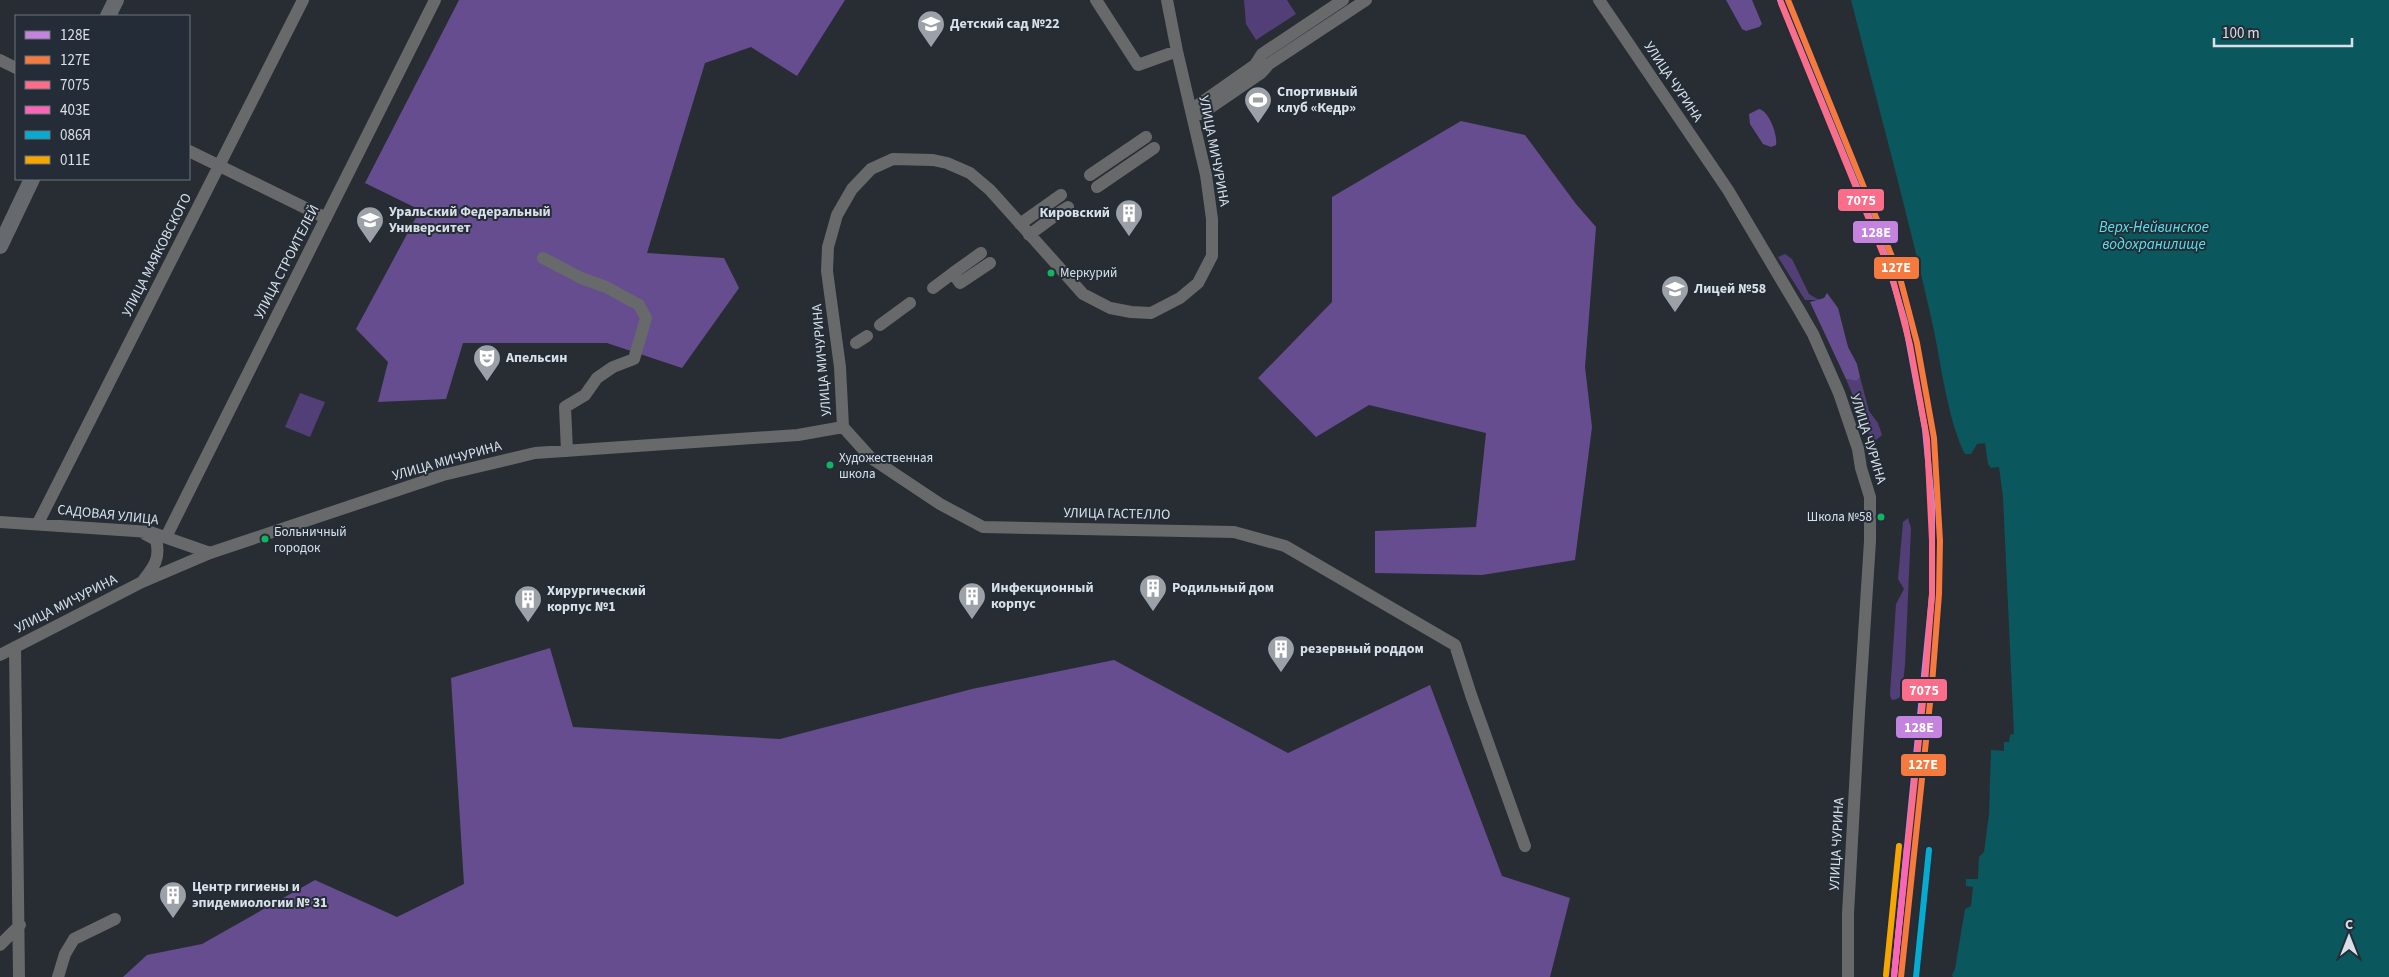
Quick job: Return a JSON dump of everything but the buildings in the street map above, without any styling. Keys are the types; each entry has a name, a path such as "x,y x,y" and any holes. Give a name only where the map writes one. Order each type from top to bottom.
{"main road":[{"path":"108,15 116,0"},
{"path":"0,246 32,180"}],"street":[{"name":"УЛИЦА МАЯКОВСКОГО","path":"38,523 303,0"},
{"name":"УЛИЦА СТРОИТЕЛЕЙ","path":"166,537 436,0"},
{"path":"1096,0 1138,65 1177,51"},
{"name":"УЛИЦА МИЧУРИНА","path":"0,655 142,582 210,553 443,475 535,453 798,435 843,427 840,367 827,271 828,247 837,215 852,188 871,170 893,159 915,158 948,163 970,173 990,190 1083,294 1110,308 1151,314 1180,298 1198,283 1212,256 1212,219 1206,175 1167,0"},
{"path":"1343,0 1262,54 1255,65 1199,109 1261,73 1269,64 1366,0"},
{"name":"УЛИЦА ЧУРИНА","path":"1601,3 1728,190 1798,308 1826,362 1858,449 1861,468 1870,497 1870,541 1851,866 1848,977"},
{"path":"0,60 15,68"},
{"path":"1090,175 1146,137"},
{"path":"1097,187 1154,148"},
{"path":"190,152 326,218"},
{"path":"1020,224 1061,195"},
{"path":"1029,235 1060,212"},
{"path":"543,258 581,278 606,287 639,305 646,318 634,359 613,367 597,378 585,395 565,407 567,451"},
{"path":"933,288 953,273 985,258"},
{"path":"880,325 910,303"},
{"name":"УЛИЦА ГАСТЕЛЛО","path":"843,427 871,458 940,504 983,527 1234,532 1285,546 1403,613 1455,646 1525,846"},
{"name":"САДОВАЯ УЛИЦА","path":"0,522 38,523 141,532 166,537 210,553"},
{"path":"141,532 156,540 159,552 152,570 142,582"},
{"path":"15,646 16,839 20,925 19,977"},
{"path":"58,977 65,954 74,938 115,919"},
{"path":"0,945 20,925"}],"shaded area":[{"path":"459,0 845,0 797,76 751,47 705,63 647,253 724,258 739,288 682,368 607,343 463,343 446,399 378,402 388,362 356,329 420,210 365,183"},
{"path":"1244,0 1287,0 1296,14 1256,40 1246,24"},
{"path":"1726,0 1752,0 1762,24 1759,27 1746,31 1742,29"},
{"path":"1759,109 1766,114 1774,130 1776,145 1771,147 1763,144 1750,124 1749,114"},
{"path":"1461,121 1525,135 1576,204 1596,227 1585,367 1592,427 1575,560 1482,575 1375,573 1375,531 1476,527 1486,433 1369,405 1316,437 1258,378 1332,302 1332,197"},
{"path":"1785,254 1792,259 1809,294 1819,300 1805,300 1778,257"},
{"path":"1827,293 1838,308 1848,347 1857,364 1860,377 1857,381 1846,379 1810,302 1824,298"},
{"path":"1860,377 1869,411 1878,423 1882,435 1872,441 1846,379 1857,381"},
{"path":"300,393 325,402 310,437 285,427"},
{"path":"1908,518 1911,528 1905,665 1902,691 1899,698 1894,700 1891,699 1890,694 1896,604 1904,589 1898,579 1903,522"},
{"path":"550,648 573,727 780,739 972,689 1114,660 1288,753 1430,685 1502,876 1570,898 1550,977 123,977 147,955 202,944 315,880 397,917 464,884 451,678"}],"water":[{"name":"Верх-Нейвинское водохранилище","path":"1851,0 2389,0 2389,977 1953,977 1965,909 1971,906 1973,887 1966,886 1966,879 1978,879 1979,857 1984,852 1989,814 1991,750 2004,751 2004,742 2009,742 2010,735 2014,734 2003,497 1999,467 1991,468 1988,464 1985,443 1977,444 1971,454 1965,454 1958,439 1922,277"}],"transit line":[{"name":"128Е","path":"1780,0 1885,255 1905,322 1925,429 1932,502 1932,595 1894,977"},
{"name":"127Е","path":"1788,0 1899,274 1917,343 1934,438 1940,541 1939,594 1932,684 1901,977"},
{"name":"7075","path":"1781,3 1892,276 1910,345 1927,439 1932,541 1932,594 1925,683 1894,976"},
{"name":"011Е","path":"1886,975 1899,846"},
{"name":"403Е","path":"1894,976 1907,847"},
{"name":"086Я","path":"1916,977 1929,850"}],"place":[{"name":"Детский сад №22","path":"931,48"},
{"name":"Спортивный клуб «Кедр»","path":"1258,124"},
{"name":"Кировский","path":"1129,237"},
{"name":"Уральский Федеральный Университет","path":"370,244"},
{"name":"Меркурий","path":"1051,273"},
{"name":"Лицей №58","path":"1675,313"},
{"name":"Апельсин","path":"487,382"},
{"name":"Художественная школа","path":"830,465"},
{"name":"Школа №58","path":"1881,517"},
{"name":"Больничный городок","path":"265,539"},
{"name":"Родильный дом","path":"1153,612"},
{"name":"Инфекционный корпус","path":"972,620"},
{"name":"Хирургический корпус №1","path":"528,623"},
{"name":"резервный роддом","path":"1281,673"},
{"name":"Центр гигиены и эпидемиологии № 31","path":"173,919"}]}
